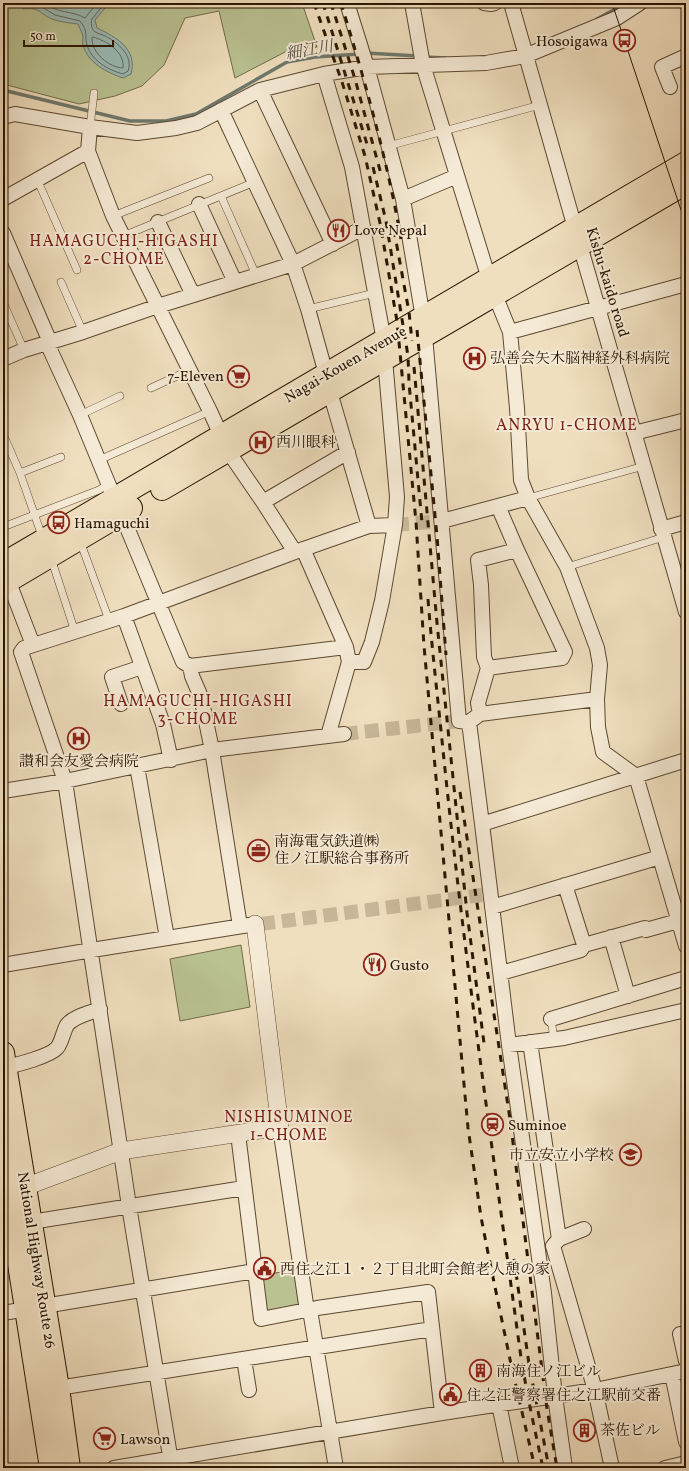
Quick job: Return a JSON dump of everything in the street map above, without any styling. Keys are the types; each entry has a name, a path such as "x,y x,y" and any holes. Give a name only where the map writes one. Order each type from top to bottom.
{"highway":[{"name":"Nagai-Kouen Avenue","path":"4,571 47,548 115,499 225,444 577,237 686,163"},
{"name":"Nagai-Kouen Avenue","path":"577,237 686,183"},
{"name":"Nagai-Kouen Avenue","path":"47,548 79,539 115,499"},
{"name":"National Highway Route 26","path":"4,1060 12,1194 31,1222 36,1307 51,1468"},
{"name":"National Highway Route 26","path":"3,1162 12,1194 36,1307 58,1388 69,1468"}],"street":[{"path":"347,3 366,64 403,199 424,327 459,721 598,699"},
{"path":"412,3 423,65 492,287 510,332 517,408 521,480 528,498 567,567 597,648 600,665 598,727 603,752 636,776 686,946"},
{"path":"484,3 495,3"},
{"name":"Kishu-kaido road","path":"511,3 686,612"},
{"path":"3,117 15,114 90,127 137,133 176,128 197,123 260,90 366,64 423,65 486,63 617,18 640,3"},
{"path":"670,87 662,67 686,56"},
{"path":"324,74 352,167 375,293 384,350 397,497 395,525 382,601 372,642 364,662 349,662"},
{"path":"260,90 333,244"},
{"path":"221,110 293,264 308,308 369,526"},
{"path":"90,127 88,151 113,216 190,370 225,444 263,502 299,550 346,647 349,662 328,736"},
{"path":"3,199 88,151"},
{"path":"403,199 457,176"},
{"path":"199,204 235,282"},
{"path":"158,222 193,295"},
{"path":"3,359 24,350 83,332 158,306 293,264 363,228"},
{"path":"3,233 183,662 190,666 346,647"},
{"path":"510,332 686,284"},
{"path":"634,434 686,420"},
{"path":"263,502 348,452"},
{"path":"442,521 528,498"},
{"path":"488,668 562,658 565,652 498,506"},
{"path":"663,533 686,522"},
{"path":"171,1464 129,1206 92,950 65,781 21,652 24,648 124,616 299,550 369,526 395,525"},
{"path":"517,550 478,560 481,585 484,657 488,668 474,718 488,899 501,973 509,1045 544,1293 564,1468"},
{"path":"4,571 33,645"},
{"path":"124,616 163,724 171,760"},
{"path":"190,666 192,676 201,697 252,925 280,1127 308,1311 336,1468"},
{"path":"121,704 112,677 142,667"},
{"path":"3,791 65,781 171,760 212,750 344,734"},
{"path":"482,824 686,760"},
{"path":"137,766 167,938"},
{"path":"488,899 565,885 660,857"},
{"path":"565,885 584,945"},
{"path":"501,973 581,950 584,945 611,937 645,928 646,930 678,921"},
{"path":"3,965 252,925"},
{"path":"611,937 628,996"},
{"path":"551,1019 686,978"},
{"path":"4,1060 17,1065 43,1056 57,1048 67,1025 75,1018 100,1009"},
{"path":"509,1045 554,1039 686,1010"},
{"path":"530,1042 559,1239"},
{"path":"12,1194 121,1151 280,1127"},
{"path":"238,1134 261,1319 308,1311 317,1308 428,1292 442,1413"},
{"path":"31,1222 244,1188"},
{"path":"584,1229 559,1239 553,1246 595,1390 612,1468"},
{"path":"3,1313 255,1271"},
{"path":"58,1388 432,1328"},
{"path":"680,1334 686,1361"},
{"path":"244,1358 249,1390"},
{"path":"114,1468 171,1464 330,1432 442,1413 595,1390 686,1371"},
{"path":"672,1374 686,1442"},
{"path":"499,1404 512,1468"},
{"path":"665,1468 686,1463"}],"lane":[{"path":"90,127 94,93"},
{"path":"388,146 540,105"},
{"path":"113,216 209,178"},
{"path":"37,179 76,270"},
{"path":"123,236 255,182"},
{"path":"221,196 256,276"},
{"path":"61,282 83,332"},
{"path":"308,308 375,293"},
{"path":"3,302 24,350"},
{"path":"151,388 190,370"},
{"path":"80,415 120,396"},
{"path":"99,460 210,411"},
{"path":"3,434 20,473 75,632"},
{"path":"20,473 61,458"},
{"path":"528,498 644,466"},
{"path":"3,527 99,490 115,499"},
{"path":"567,567 663,533"},
{"path":"79,539 110,620"},
{"path":"551,1019 554,1039"}],"green space":[{"path":"3,3 302,3 317,47 287,51 235,78 219,11 185,18 164,65 142,86 115,96 79,104 3,84"},
{"path":"241,945 250,1007 180,1021 170,959"},
{"path":"298,1270 303,1310 264,1316 259,1275"}],"water":[{"path":"16,3 112,3 105,8 95,20 97,28 111,35 124,45 131,58 131,74 123,78 104,70 93,62 85,51 83,45 83,34 78,24 55,20 47,17 39,11 33,9 23,9"}],"waterway":[{"name":"細江川","path":"597,19 626,3"},
{"name":"細江川","path":"366,53 418,56"},
{"name":"細江川","path":"3,90 130,121 166,121 196,114 287,62 315,57 360,54"},
{"name":"細江川","path":"424,57 446,58"}],"tunnel":[{"path":"395,525 442,521"},
{"path":"344,734 459,721"},
{"path":"261,924 482,895"}],"tram line":[{"path":"612,3 686,225"}],"railway":[{"path":"314,3 342,82 365,156 380,223 397,321 416,522 424,646 468,1128 481,1217 489,1258 512,1369 535,1468"},
{"path":"323,3 367,144"},
{"path":"331,3 355,79 381,174"},
{"path":"341,3 375,120 401,239"},
{"path":"373,167 386,221 408,356 409,383 422,523"},
{"path":"394,230 409,312 412,341"},
{"path":"417,330 437,536 446,655"},
{"path":"414,367 437,623 467,913 484,1043"},
{"path":"428,599 451,827 480,1058 522,1365 543,1468"},
{"path":"460,792 510,1119 547,1409 557,1468"},
{"path":"514,1259 529,1364 549,1468"}],"place":[{"name":"Hosoigawa","path":"624,41"},
{"name":"Love Nepal","path":"338,230"},
{"name":"弘善会矢木脳神経外科病院","path":"474,358"},
{"name":"7-Eleven","path":"239,376"},
{"name":"西川眼科","path":"261,442"},
{"name":"Hamaguchi","path":"59,523"},
{"name":"讃和会友愛会病院","path":"79,738"},
{"name":"南海電気鉄道㈱ 住ノ江駅総合事務所","path":"258,850"},
{"name":"Gusto","path":"375,965"},
{"name":"Suminoe","path":"492,1125"},
{"name":"市立安立小学校","path":"630,1155"},
{"name":"西住之江１・２丁目北町会館老人憩の家","path":"265,1269"},
{"name":"南海住ノ江ビル","path":"480,1371"},
{"name":"住之江警察署住之江駅前交番","path":"450,1395"},
{"name":"茶佐ビル","path":"585,1430"},
{"name":"Lawson","path":"104,1439"}],"district":[{"name":"HAMAGUCHI-HIGASHI 2-CHOME","path":"124,249"},
{"name":"ANRYU 1-CHOME","path":"567,424"},
{"name":"HAMAGUCHI-HIGASHI 3-CHOME","path":"198,709"},
{"name":"NISHISUMINOE 1-CHOME","path":"289,1125"}]}
